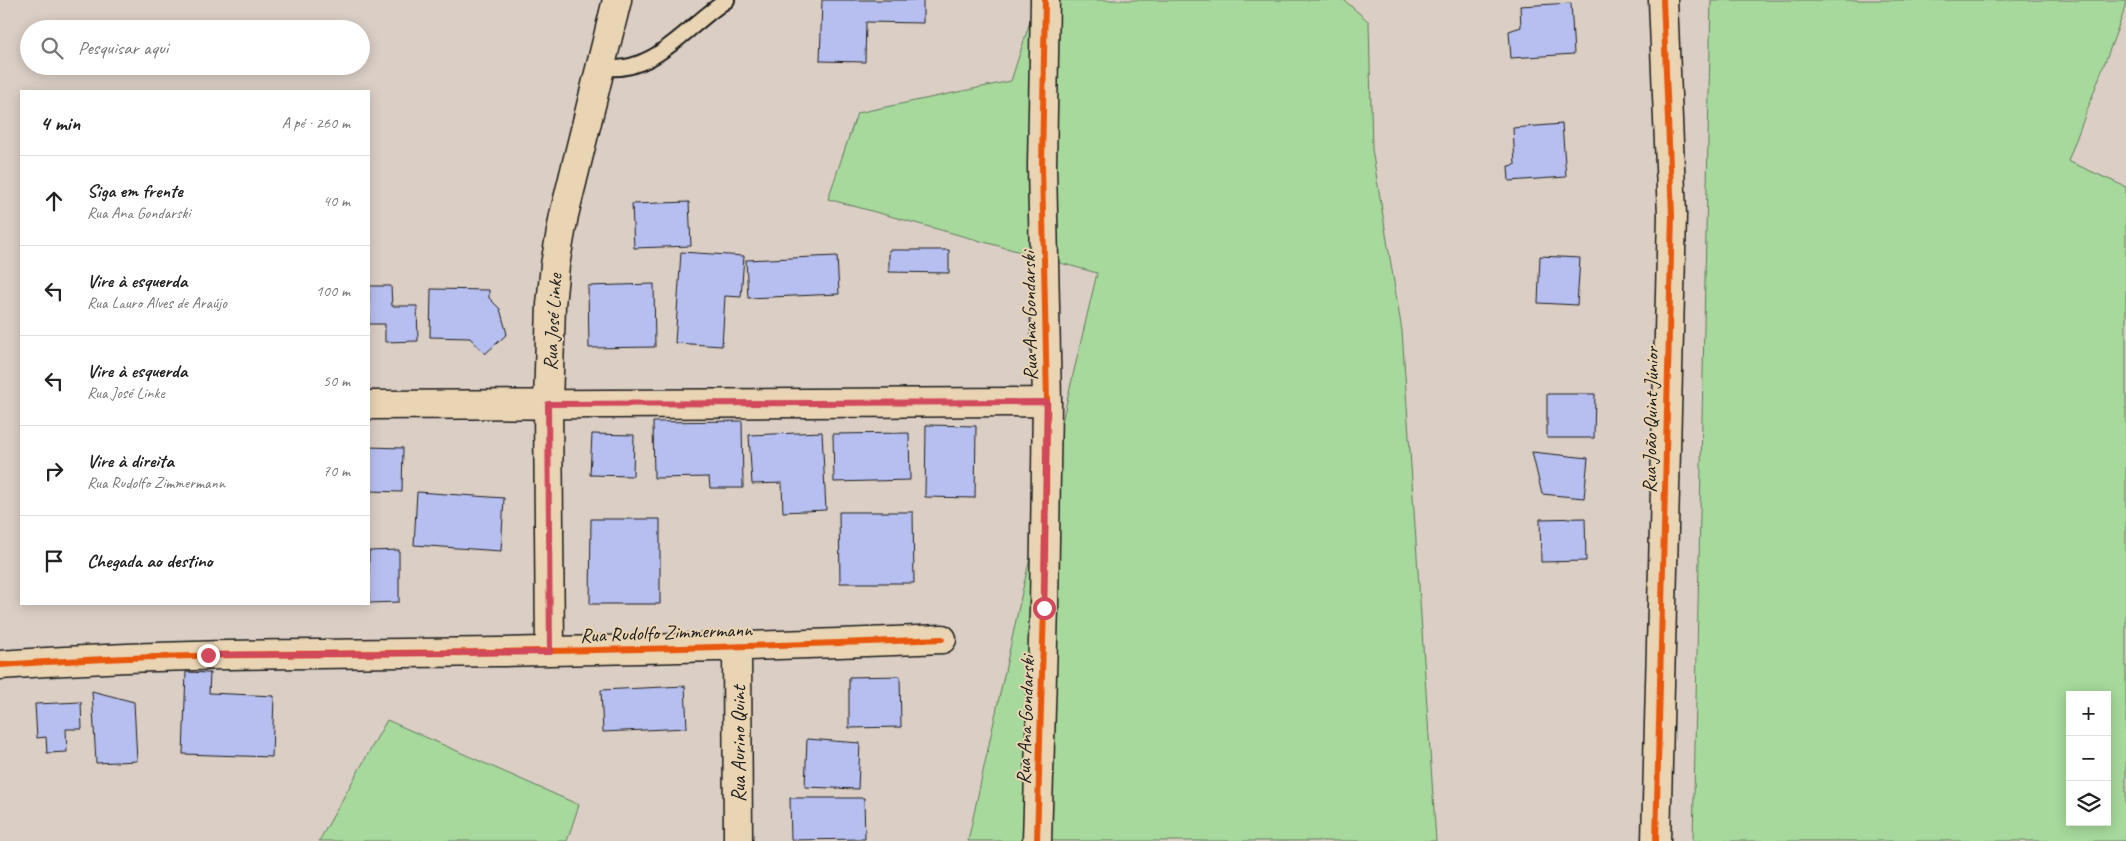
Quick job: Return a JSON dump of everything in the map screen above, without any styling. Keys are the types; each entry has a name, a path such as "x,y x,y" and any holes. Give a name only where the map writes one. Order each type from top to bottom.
{"street":[{"name":"Rua José Linke","path":"550,652 548,404 551,305 555,265 564,215 617,0"},
{"name":"Rua Ana Gondarski","path":"1037,841 1044,608 1047,402 1042,166 1045,0"},
{"name":"Rua João Quint Júnior","path":"1656,841 1672,215 1663,0"},
{"path":"370,405 1047,402"},
{"name":"Rua Rudolfo Zimmermann","path":"0,665 93,658 550,652 942,639"},
{"name":"Rua Aurino Quint","path":"737,647 738,841"}],"lane":[{"path":"600,67 614,70 630,67 648,60 726,0"}],"green space":[{"path":"1037,0 1344,0 1369,22 1372,149 1402,331 1436,841 968,841 1023,588 1097,273 828,199 857,113 1011,81"},
{"path":"1711,0 2126,0 2126,6 2068,161 2126,187 2126,841 1693,841"},
{"path":"387,720 579,805 567,841 319,841"}],"building":[{"path":"822,0 923,0 923,23 866,22 865,62 820,61"},
{"path":"1571,3 1574,54 1511,58 1509,31 1521,27 1520,6"},
{"path":"1562,124 1566,177 1509,181 1508,166 1515,165 1513,128"},
{"path":"689,202 691,246 634,248 632,204"},
{"path":"889,250 949,250 949,273 889,272"},
{"path":"681,252 744,256 741,297 725,296 722,346 675,343"},
{"path":"837,256 839,294 748,298 746,260"},
{"path":"1540,256 1580,258 1577,305 1538,303"},
{"path":"654,284 655,347 589,348 588,286"},
{"path":"370,286 391,286 392,306 417,306 418,341 385,342 385,324 370,324"},
{"path":"431,289 489,290 489,298 500,309 507,334 485,354 470,338 430,337"},
{"path":"1547,394 1595,394 1594,438 1547,438"},
{"path":"742,421 743,488 710,488 709,477 654,478 653,422"},
{"path":"926,425 976,426 975,498 925,497"},
{"path":"822,432 826,510 783,512 782,483 752,484 749,435"},
{"path":"909,433 910,480 834,482 833,434"},
{"path":"592,434 634,435 633,476 590,475"},
{"path":"370,447 403,448 402,492 370,491"},
{"path":"1532,452 1588,458 1584,498 1542,494"},
{"path":"417,492 504,498 501,551 414,545"},
{"path":"839,512 913,512 914,583 840,583"},
{"path":"1585,518 1586,561 1541,562 1540,519"},
{"path":"591,519 660,519 660,604 590,604"},
{"path":"399,550 399,602 370,603 370,551"},
{"path":"186,672 210,673 209,693 274,696 272,757 183,754"},
{"path":"900,676 901,727 849,728 849,677"},
{"path":"685,686 687,728 603,732 601,690"},
{"path":"92,691 134,702 137,761 96,763"},
{"path":"81,702 82,729 66,729 67,752 47,753 46,737 37,738 35,704"},
{"path":"807,739 860,743 858,789 805,787"},
{"path":"790,798 864,798 865,839 791,840"}],"cycle path":[{"path":"1037,841 1044,608 1047,402 1042,166 1045,0"},
{"path":"1656,841 1672,215 1663,0"},
{"path":"0,665 186,656 609,650 942,639"}],"route":[{"path":"208,655 550,652 548,404 1047,402 1044,608"}]}
